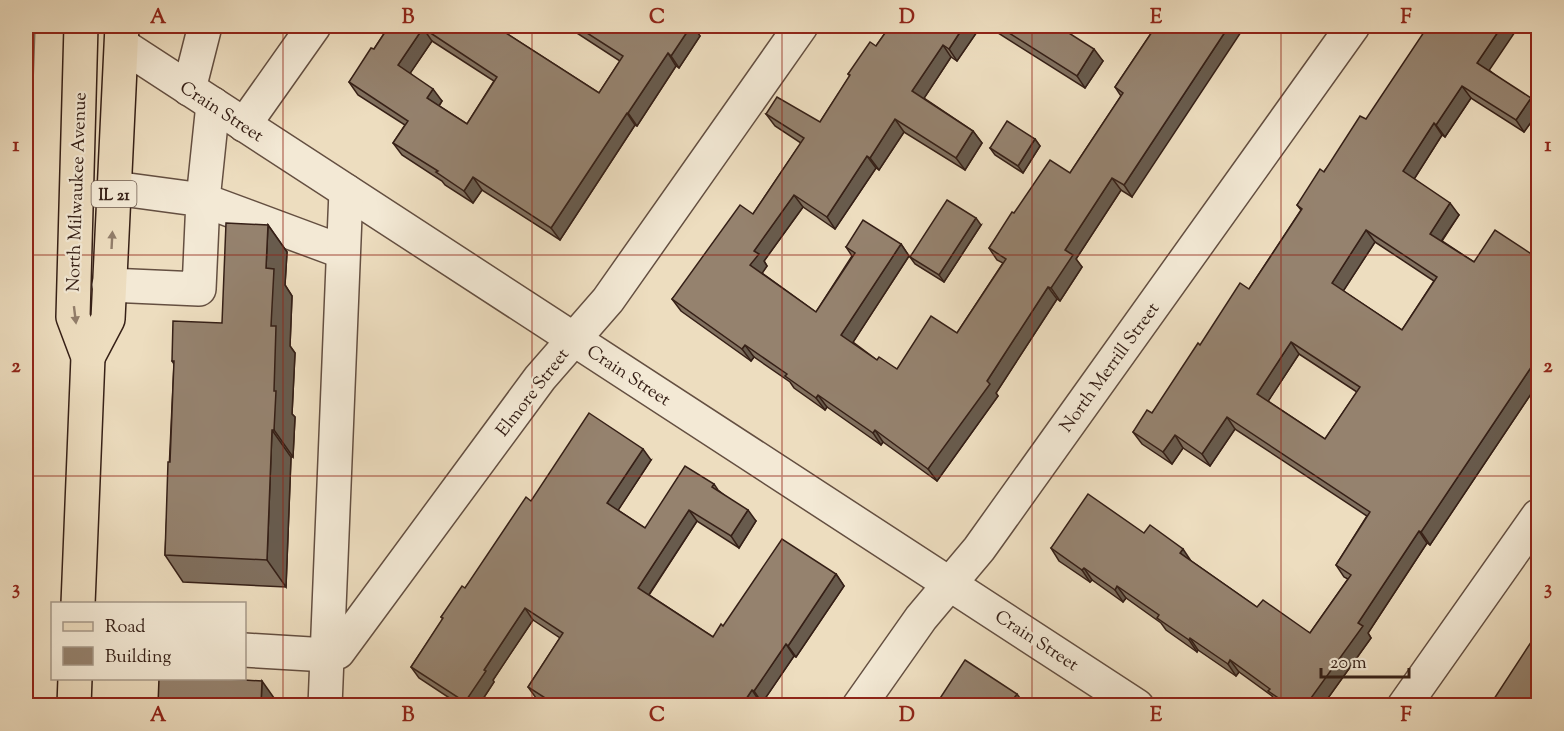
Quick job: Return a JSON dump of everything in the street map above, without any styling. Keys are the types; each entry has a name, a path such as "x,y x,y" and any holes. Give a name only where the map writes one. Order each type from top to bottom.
{"main road":[{"name":"North Milwaukee Avenue","path":"78,602 88,357 73,317 81,26"},
{"name":"North Milwaukee Avenue","path":"88,357 108,319 122,35"},
{"path":"74,705 75,680"}],"street":[{"path":"109,285 199,289 203,200 201,97 206,26"},
{"path":"243,125 314,26"},
{"name":"Elmore Street","path":"327,655 338,652 540,378 609,300 801,26"},
{"name":"North Merrill Street","path":"859,705 921,618 979,549 1353,26"},
{"name":"Crain Street","path":"122,35 201,97 243,125 1137,705"},
{"path":"114,188 203,200 343,252"},
{"path":"325,705 346,191"},
{"path":"1404,705 1539,516"},
{"path":"246,651 327,655"}],"shaded area":[{"path":"26,26 35,26 26,279"}],"building":[{"path":"389,26 495,26 599,93 623,56 576,26 691,26 671,56 668,53 551,228 473,177 464,191 436,172 438,171 393,143 408,121 349,82 371,48 374,49","holes":["423,28 497,77 467,124 427,98 433,89 398,65"]},
{"path":"890,26 964,26 949,49 943,45 912,91 973,131 956,158 895,119 870,158 867,156 827,217 794,195 754,251 759,254 750,265 816,312 855,253 846,247 863,220 901,244 841,335 877,360 879,357 897,369 931,316 957,333 1006,259 989,248 1012,212 1014,213 1050,160 1070,173 1123,93 1115,87 1156,26 1229,26 1124,185 1112,178 1065,250 1073,255 1051,288 1048,287 987,381 990,384 928,469 875,430 873,433 818,395 816,398 785,376 787,374 745,345 742,349 672,299 740,205 753,214 804,138 766,114 777,97 820,122 870,42 876,46"},
{"path":"998,26 1058,26 1094,49 1077,76"},
{"path":"1428,26 1502,26 1477,63 1531,98 1516,120 1462,86 1436,125 1434,123 1403,171 1450,203 1430,234 1474,262 1495,230 1539,259 1539,361 1536,360 1421,532 1419,531 1358,623 1363,626 1306,705 1289,705 1230,660 1228,664 1190,638 1189,640 1157,618 1159,615 1117,586 1115,590 1051,548 1088,494 1144,533 1150,525 1183,549 1180,553 1257,607 1263,600 1310,633 1351,575 1336,565 1370,512 1227,417 1202,454 1175,435 1163,452 1133,432 1147,410 1152,413 1240,283 1249,289 1302,209 1297,205 1320,169 1324,172 1360,116 1366,119","holes":["1366,230 1437,277 1402,330 1332,283","1291,342 1360,387 1325,439 1257,394"]},
{"path":"1007,121 1035,139 1018,166 990,148"},
{"path":"947,200 976,218 939,275 910,257"},
{"path":"226,223 268,225 266,268 274,269 271,326 276,326 274,391 276,391 274,430 272,430 267,560 165,555 174,361 172,361 173,321 222,323"},
{"path":"589,413 643,449 607,503 645,528 685,466 714,484 712,487 748,510 731,536 689,510 638,588 713,637 721,624 723,626 782,539 836,574 788,646 786,644 742,705 556,705 528,687 563,633 525,608 465,702 411,667 462,586 465,588 526,497 531,501"},
{"path":"1539,630 1539,705 1490,705"},
{"path":"965,660 1017,694 1009,705 933,705 937,703"},
{"path":"159,680 262,681 261,705 158,705"},
{"path":"394,698 401,705 385,705"}]}
